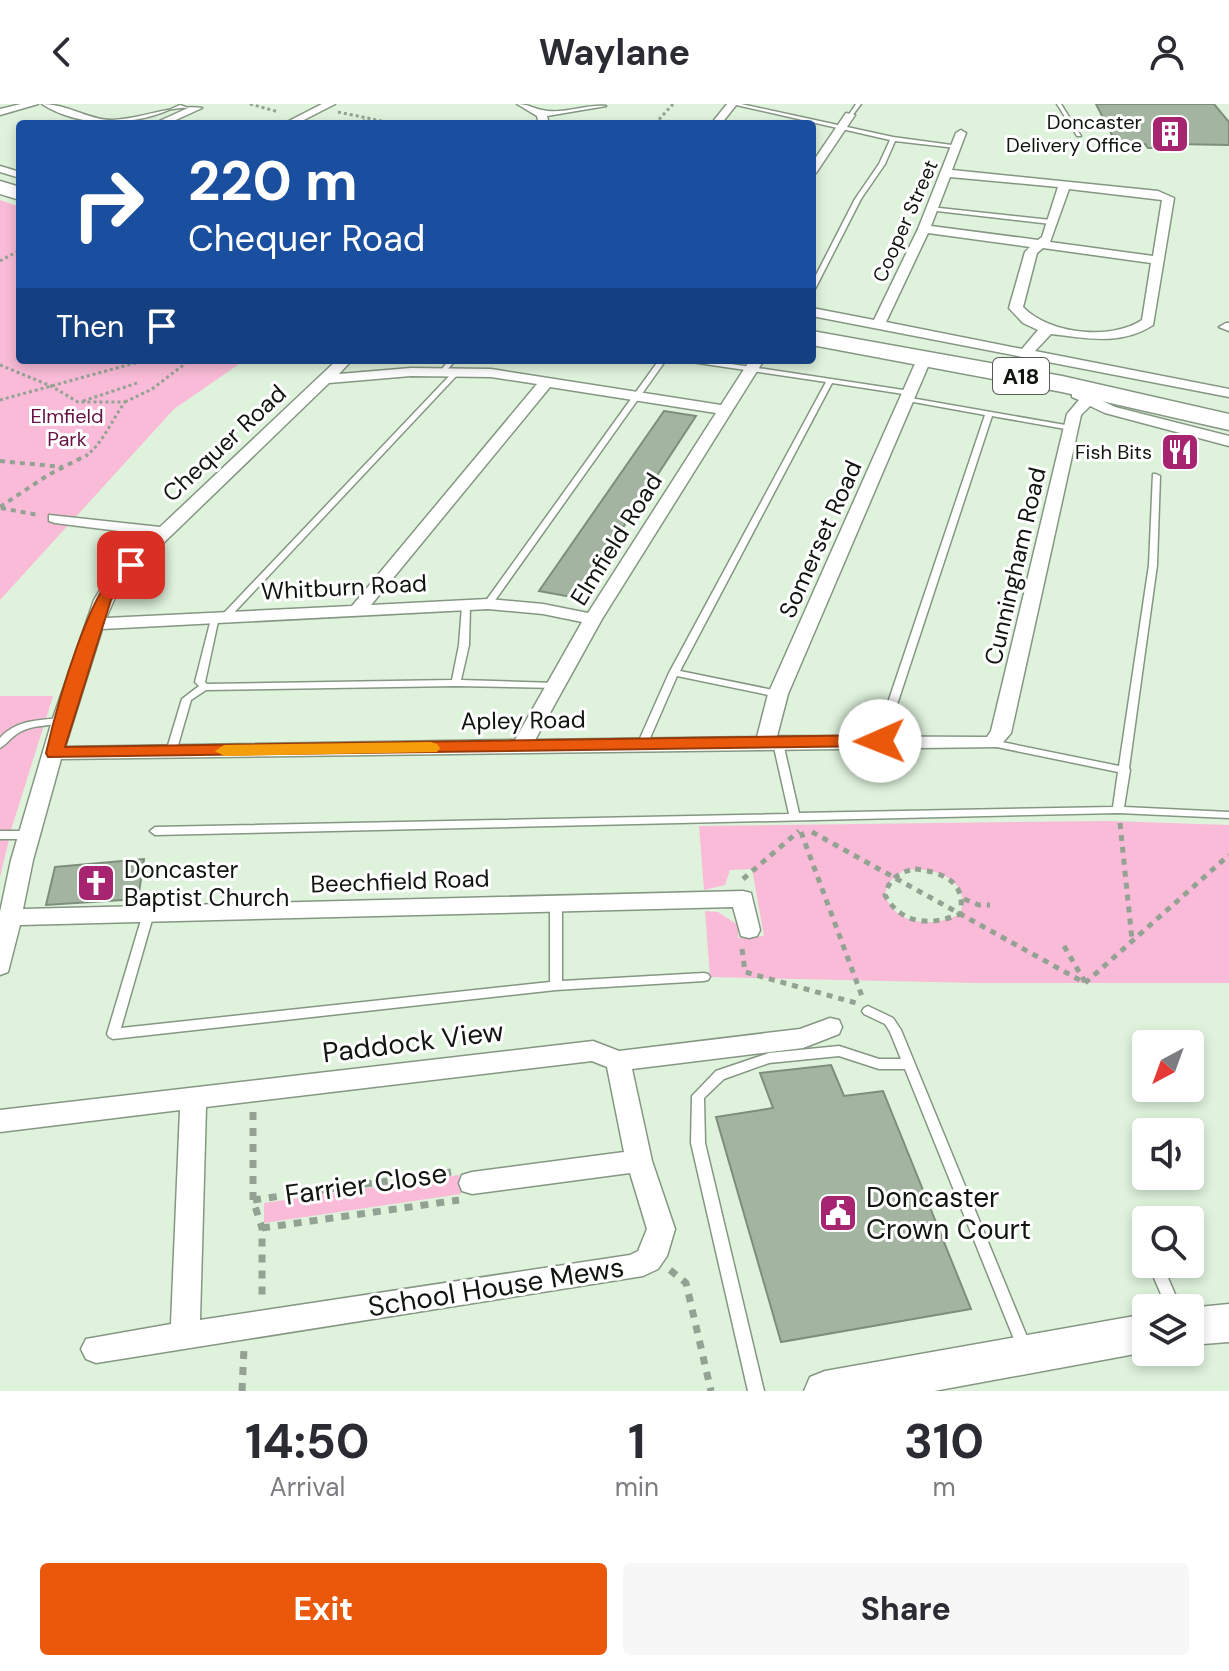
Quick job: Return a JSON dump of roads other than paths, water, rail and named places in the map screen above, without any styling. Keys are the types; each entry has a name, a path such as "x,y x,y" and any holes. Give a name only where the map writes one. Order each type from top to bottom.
{"highway":[{"name":"A18","path":"816,327 991,356 1229,409"},
{"name":"A18","path":"816,339 1062,384 1229,422"}],"street":[{"path":"0,112 33,104"},
{"path":"47,104 99,120"},
{"path":"125,120 175,104"},
{"path":"168,120 197,108 184,104"},
{"path":"522,104 543,119 601,106"},
{"path":"719,120 733,104"},
{"path":"296,120 325,106"},
{"path":"816,164 850,115"},
{"name":"Cooper Street","path":"879,323 924,229 961,133"},
{"path":"947,173 1165,195 1168,198 1148,322 1133,332 1108,336 1048,330 1028,320 1016,308 1031,252 1047,239 1051,222 1057,215 1062,185"},
{"path":"924,229 1158,260"},
{"path":"816,313 1229,393"},
{"path":"1027,352 1048,330"},
{"name":"Somerset Road","path":"771,743 778,694 925,357"},
{"name":"Chequer Road","path":"0,966 30,835 62,721 103,600 114,581 341,364"},
{"name":"Elmfield Road","path":"522,746 593,619 754,364"},
{"path":"327,379 451,368 726,410"},
{"path":"359,608 547,381"},
{"path":"1062,384 1110,410 1229,441"},
{"name":"Cunningham Road","path":"992,743 1001,733 1071,428 1079,406 1087,400"},
{"path":"55,518 164,532"},
{"name":"Whitburn Road","path":"96,624 359,608 488,604 543,609 593,619"},
{"name":"Apley Road","path":"55,753 880,741 992,743"},
{"name":"Beechfield Road","path":"10,917 556,902 743,889 749,930"},
{"name":"Paddock View","path":"0,1121 593,1051 618,1061 803,1038 830,1027"},
{"name":"School House Mews","path":"96,1349 633,1267 652,1255 661,1229 639,1161 618,1061"},
{"path":"185,1335 193,1100"},
{"name":"Farrier Close","path":"472,1183 639,1161"},
{"path":"1204,1325 1229,1323"},
{"path":"825,1391 944,1375 1027,1355 1132,1336"}],"lane":[{"path":"733,104 808,120"},
{"path":"850,115 859,104"},
{"path":"1059,104 1079,135"},
{"path":"783,120 786,115"},
{"path":"816,122 893,139 956,146"},
{"path":"816,281 893,139"},
{"path":"930,209 1051,222"},
{"path":"488,604 660,364"},
{"path":"754,364 981,410 989,415 1071,428"},
{"path":"204,687 200,682 221,616 451,368"},
{"path":"642,745 674,673 830,381"},
{"path":"880,741 989,415"},
{"path":"1118,810 1153,565 1156,476"},
{"path":"456,683 464,645 466,606"},
{"path":"674,673 778,694"},
{"path":"171,752 187,699 204,687 456,683 556,686"},
{"path":"0,745 7,734 20,725 62,721"},
{"path":"771,743 795,817"},
{"path":"992,743 1125,770"},
{"path":"155,831 1118,810 1229,815"},
{"path":"0,835 30,835"},
{"path":"556,902 556,986"},
{"path":"148,913 113,1034 556,986 704,977"},
{"path":"868,1011 889,1021 909,1064 1027,1355"},
{"path":"756,1391 698,1143 698,1096 720,1075 769,1058 839,1051 879,1064 909,1064"}],"place":[{"name":"Doncaster Delivery Office","path":"1170,134"},
{"name":"Fish Bits","path":"1180,452"},
{"name":"Doncaster Baptist Church","path":"96,883"},
{"name":"Doncaster Crown Court","path":"838,1213"}],"park label":[{"name":"Elmfield Park","path":"67,428"}]}
